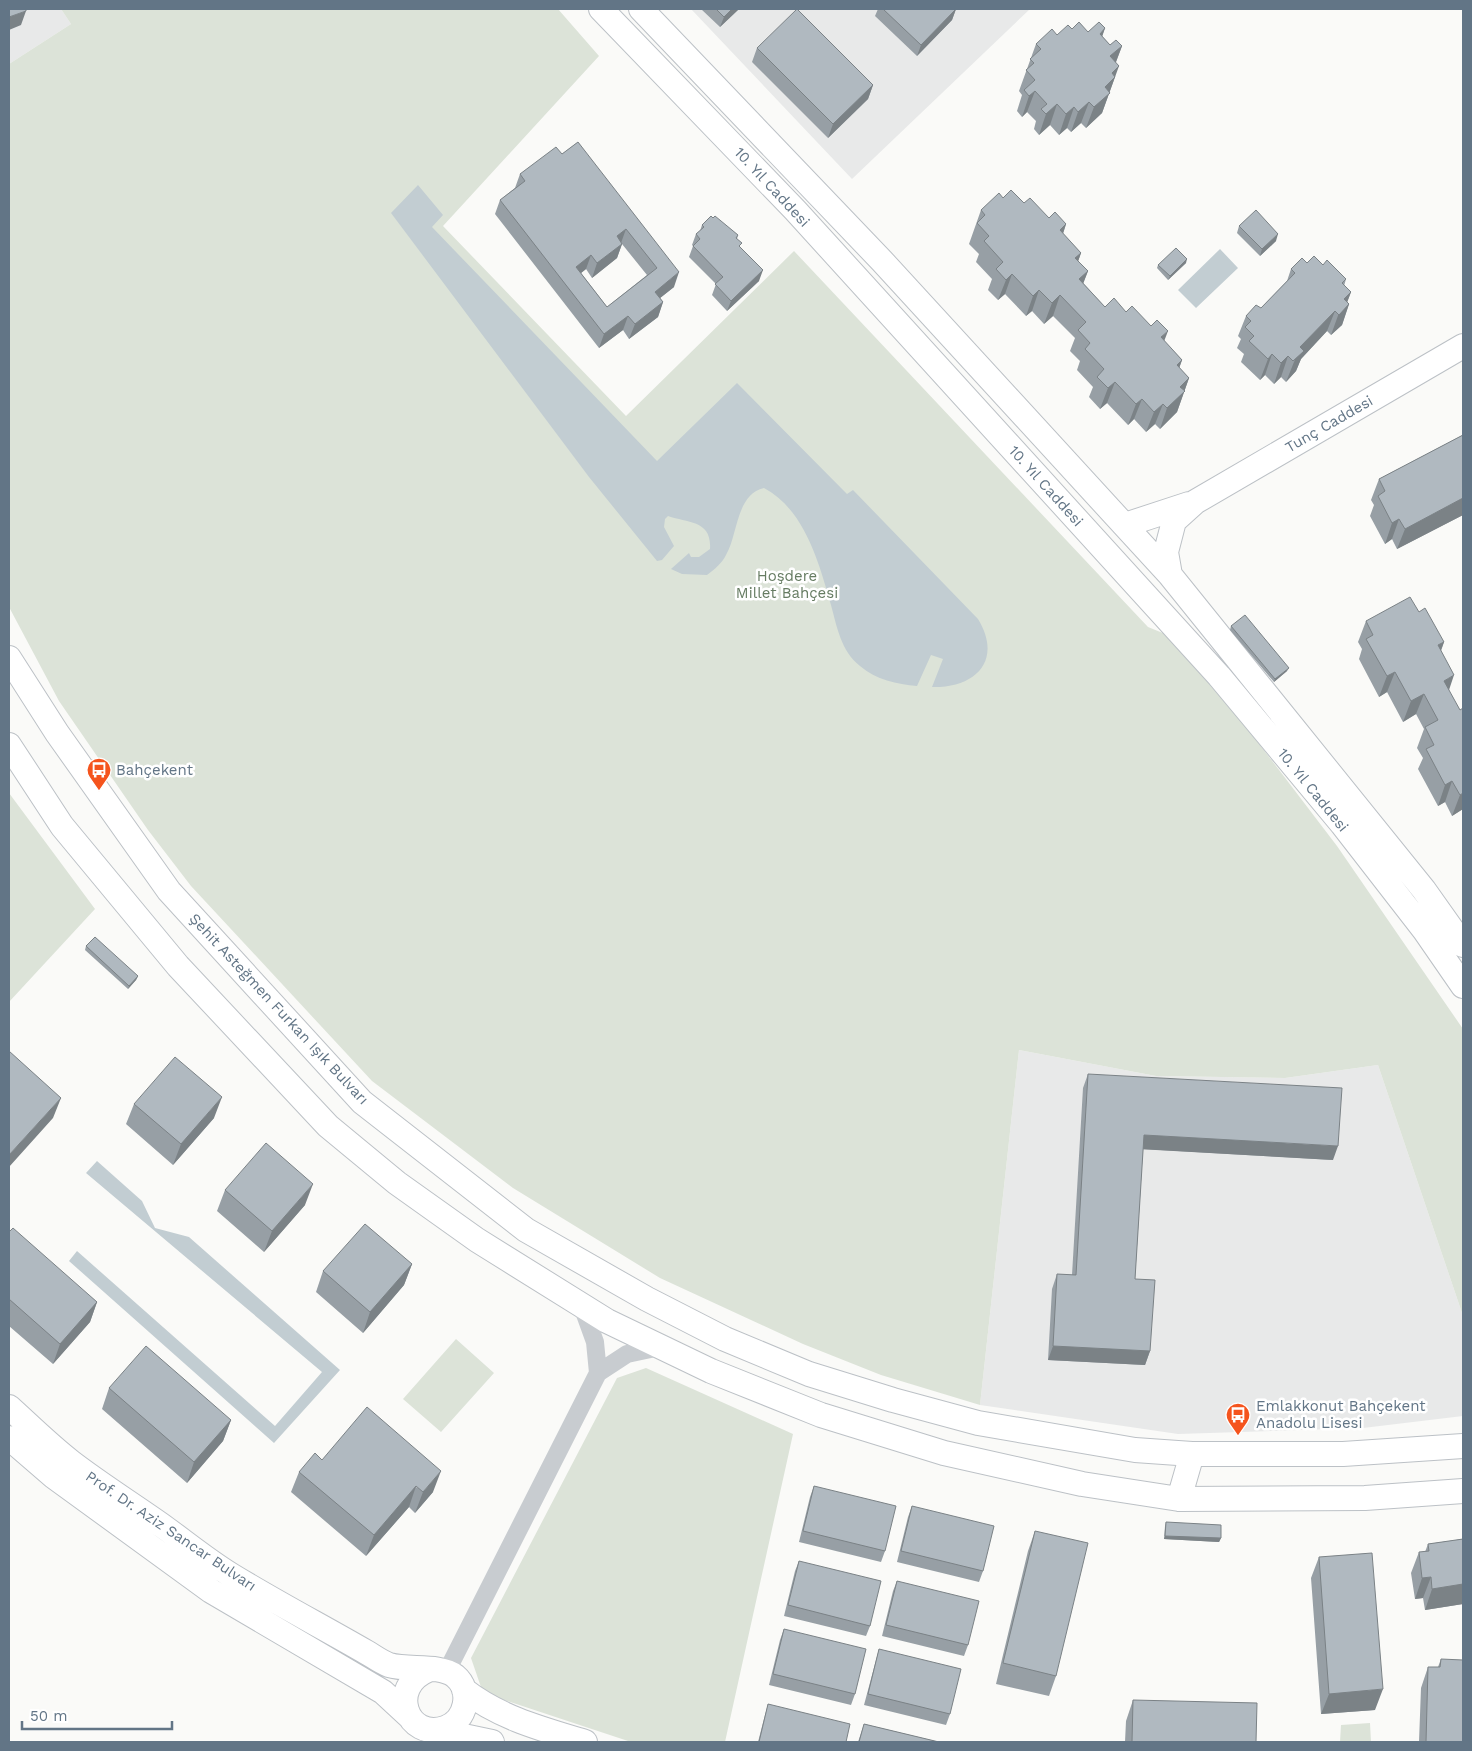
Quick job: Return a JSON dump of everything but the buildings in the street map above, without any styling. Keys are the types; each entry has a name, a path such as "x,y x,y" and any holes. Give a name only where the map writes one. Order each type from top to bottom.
{"main road":[{"name":"10. Yıl Caddesi","path":"602,9 794,210 1219,676 1342,824 1425,931 1463,986"},
{"name":"10. Yıl Caddesi","path":"641,9 882,261 1170,575 1316,759 1424,890 1463,945"},
{"name":"Tunç Caddesi","path":"1170,575 1166,552 1174,521 1195,502 1463,346"},
{"name":"Tunç Caddesi","path":"1125,525 1195,502"},
{"name":"Şehit Asteğmen Furkan Işık Bulvarı","path":"9,658 57,732 169,891 362,1102 526,1230 656,1304 725,1339 809,1374 893,1400 978,1423 1135,1450 1192,1454 1343,1454 1463,1446"},
{"path":"9,745 62,826 162,947 328,1126 396,1182 477,1240 607,1321 711,1371 820,1415 944,1454 1082,1484 1179,1499 1365,1498 1463,1492"},
{"name":"Prof. Dr. Aziz Sancar Bulvarı","path":"9,1407 70,1461 230,1574 388,1665 437,1671"},
{"name":"Prof. Dr. Aziz Sancar Bulvarı","path":"9,1438 54,1476 211,1591 383,1692 423,1729"},
{"path":"1179,1499 1192,1454"},
{"path":"492,1742 423,1729 406,1708 406,1689 411,1680 437,1671 456,1677 464,1690 484,1706 515,1720 585,1742"},
{"path":"423,1729 450,1726 461,1715 465,1705 464,1690"}],"street":[{"path":"582,1306 596,1342 598,1373"},
{"path":"437,1671 598,1373 627,1354 660,1346"}],"shaded area":[{"path":"9,9 61,9 71,24 9,64"},
{"path":"691,9 1030,9 852,179"},
{"path":"418,185 443,215 432,227 657,461 737,383 847,494 853,490 978,619 985,634 988,647 986,659 981,669 961,683 932,687 943,659 931,655 917,686 887,680 873,675 860,666 844,646 815,555 800,524 778,498 764,488 748,498 739,516 726,555 718,566 707,575 682,574 671,569 689,553 691,557 699,557 710,549 710,540 707,533 703,528 691,522 668,516 665,519 664,527 674,546 662,560 657,561 589,477 391,213"},
{"path":"1220,249 1238,268 1196,308 1178,290"},
{"path":"1019,1050 1156,1076 1285,1078 1378,1065 1463,1316 1463,1416 1363,1428 1178,1434 980,1405"},
{"path":"97,1161 142,1201 155,1228 189,1237 340,1370 274,1443 69,1261 77,1251 275,1426 322,1372 86,1173"}],"green space":[{"name":"Hoşdere Millet Bahçesi","path":"61,9 558,9 599,56 443,226 626,416 794,251 1148,627 1180,640 1337,846 1463,1029 1463,1316 1378,1065 1285,1078 1156,1076 1019,1050 980,1405 881,1375 803,1344 660,1278 513,1188 372,1081 191,886 148,830 59,701 9,607 9,64 71,24"},
{"path":"9,793 95,909 9,1002"},
{"path":"456,1339 494,1373 441,1432 403,1399"},
{"path":"646,1368 793,1434 725,1742 631,1742 483,1693 471,1658 617,1378"},
{"path":"1370,1723 1371,1742 1340,1742 1341,1725"}],"place":[{"name":"Bahçekent","path":"99,791"},
{"name":"Emlakkonut Bahçekent Anadolu Lisesi","path":"1238,1436"}]}
